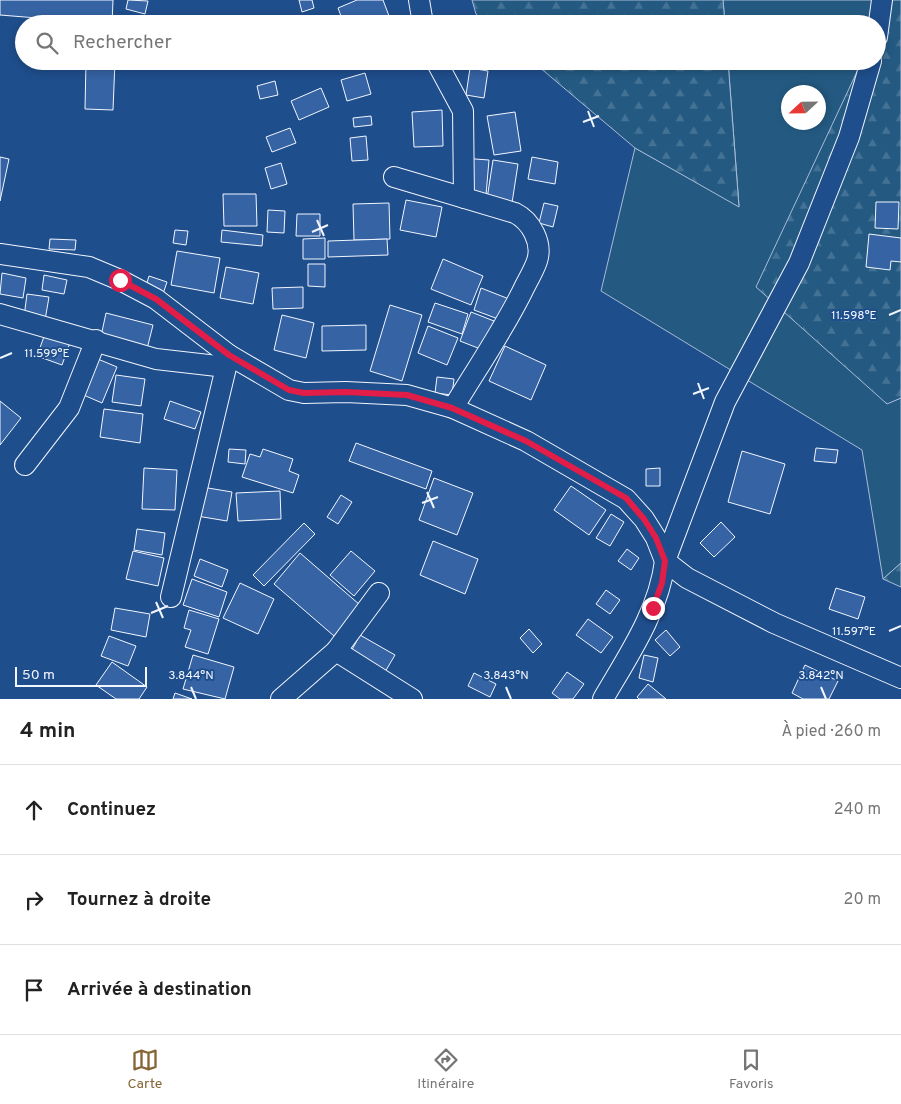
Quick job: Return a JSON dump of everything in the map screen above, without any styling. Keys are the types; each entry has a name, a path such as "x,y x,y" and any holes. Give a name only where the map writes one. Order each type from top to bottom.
{"street":[{"path":"419,0 421,15"},
{"path":"880,15 882,0"},
{"path":"441,70 463,111 464,198"},
{"path":"603,699 653,608 662,583 665,561 725,402 798,262 849,136 868,70"},
{"path":"394,177 525,217 531,225 536,239 538,260 516,305 452,408"},
{"path":"0,254 89,267 120,280 156,299 227,361 289,390 304,393 346,392 407,395 452,408 526,441 626,498 644,519 656,538 665,561 687,578 774,623 901,678"},
{"path":"0,314 96,340 156,359 227,361"},
{"path":"26,465 69,408 96,340"},
{"path":"171,597 227,361"},
{"path":"281,699 336,651 379,593"},
{"path":"336,651 412,699"}],"green space":[{"path":"472,0 723,0 724,15 477,15"},
{"path":"723,0 891,0 882,15 724,15"},
{"path":"891,0 901,0 901,398 887,404 756,287 858,70 886,70 886,15 884,15"},
{"path":"543,70 729,70 739,207 635,148"},
{"path":"729,70 863,70 887,403 901,398 901,563 883,579 862,450 601,291 635,148 739,206"},
{"path":"901,563 901,587 883,579"}],"building":[{"path":"0,0 113,0 112,15 0,15"},
{"path":"128,0 148,1 145,14 126,9"},
{"path":"299,0 312,0 314,8 302,12"},
{"path":"357,0 383,0 389,15 341,15 338,8"},
{"path":"86,70 115,70 113,110 85,109"},
{"path":"470,70 488,71 484,98 466,95"},
{"path":"365,73 371,94 347,101 341,80"},
{"path":"275,81 278,95 260,99 257,86"},
{"path":"321,88 329,107 299,120 291,101"},
{"path":"442,110 443,146 414,147 412,112"},
{"path":"515,112 521,151 494,155 487,116"},
{"path":"371,116 372,125 354,127 353,118"},
{"path":"290,128 296,143 272,152 266,137"},
{"path":"366,136 368,160 352,161 350,138"},
{"path":"0,157 9,159 0,201"},
{"path":"532,157 558,162 555,184 528,179"},
{"path":"461,158 489,160 486,195 458,193"},
{"path":"493,160 518,164 512,203 487,199"},
{"path":"281,163 287,184 271,189 265,168"},
{"path":"223,194 256,194 257,226 224,226"},
{"path":"406,200 442,207 436,237 400,230"},
{"path":"876,202 899,202 898,229 875,228"},
{"path":"389,203 390,239 354,240 353,204"},
{"path":"544,203 558,206 553,227 539,223"},
{"path":"268,210 285,211 284,233 267,232"},
{"path":"297,214 320,214 320,236 296,236"},
{"path":"175,230 188,231 186,245 173,243"},
{"path":"222,230 263,235 262,246 221,242"},
{"path":"869,234 901,238 901,262 891,261 890,270 866,267"},
{"path":"325,238 325,259 303,259 303,239"},
{"path":"50,239 76,240 75,250 49,249"},
{"path":"387,239 388,255 328,257 328,241"},
{"path":"177,251 220,258 214,293 171,285"},
{"path":"443,259 483,276 471,305 431,289"},
{"path":"308,264 325,264 325,287 308,286"},
{"path":"226,267 259,273 253,304 220,298"},
{"path":"2,273 26,278 23,298 0,294"},
{"path":"44,275 67,280 64,294 42,290"},
{"path":"149,276 167,282 163,294 145,289"},
{"path":"303,287 303,308 273,309 272,288"},
{"path":"481,288 509,299 501,320 474,310"},
{"path":"27,294 49,297 45,320 24,317"},
{"path":"435,303 468,314 462,334 428,322"},
{"path":"390,305 422,315 402,381 370,371"},
{"path":"471,312 494,321 483,350 460,341"},
{"path":"106,313 153,325 146,353 100,341"},
{"path":"282,315 314,323 306,358 274,350"},
{"path":"366,325 366,350 322,351 322,326"},
{"path":"428,326 458,338 447,365 418,353"},
{"path":"46,331 71,340 62,365 37,356"},
{"path":"505,346 546,365 531,400 489,381"},
{"path":"93,357 117,367 102,403 79,393"},
{"path":"116,375 145,379 141,406 112,402"},
{"path":"437,377 454,379 452,395 435,393"},
{"path":"0,401 21,418 0,445"},
{"path":"170,401 201,412 195,429 164,419"},
{"path":"104,409 143,414 140,443 100,437"},
{"path":"356,443 432,471 426,489 349,461"},
{"path":"816,448 838,450 836,463 814,461"},
{"path":"229,449 246,450 245,464 228,462"},
{"path":"263,449 293,459 289,471 299,475 293,493 242,477 250,454 260,457"},
{"path":"742,451 785,464 770,514 728,502"},
{"path":"144,468 177,470 175,510 142,509"},
{"path":"660,468 660,486 646,486 646,469"},
{"path":"434,478 473,493 457,535 419,520"},
{"path":"190,485 232,492 227,521 185,514"},
{"path":"571,486 606,510 589,535 554,510"},
{"path":"280,491 281,519 238,521 236,493"},
{"path":"341,495 352,502 338,524 327,517"},
{"path":"611,514 624,522 610,546 596,538"},
{"path":"721,522 735,537 714,557 700,543"},
{"path":"304,523 315,534 264,586 253,575"},
{"path":"137,529 165,533 162,555 134,550"},
{"path":"433,541 478,559 465,594 420,575"},
{"path":"627,549 639,558 631,570 618,561"},
{"path":"133,551 164,558 158,586 126,579"},
{"path":"351,551 375,571 354,596 330,575"},
{"path":"300,553 360,605 334,636 274,584"},
{"path":"200,559 228,570 222,587 194,576"},
{"path":"192,579 227,592 219,617 183,605"},
{"path":"240,583 274,599 258,634 223,618"},
{"path":"836,588 865,597 858,619 829,609"},
{"path":"606,590 620,600 610,614 596,604"},
{"path":"115,608 150,614 146,637 111,630"},
{"path":"189,610 219,619 208,654 185,647 191,630 184,628"},
{"path":"588,619 613,637 601,653 576,635"},
{"path":"529,629 542,644 533,653 520,638"},
{"path":"666,630 680,647 670,656 655,640"},
{"path":"360,635 395,655 382,677 348,657"},
{"path":"109,636 136,646 128,666 101,656"},
{"path":"193,655 234,667 225,699 183,689"},
{"path":"644,655 658,658 653,682 639,678"},
{"path":"112,662 147,687 139,699 116,699 96,685"},
{"path":"805,665 838,681 829,699 803,699 792,693"},
{"path":"567,672 584,684 573,699 560,699 552,693"},
{"path":"474,673 496,684 490,697 468,686"},
{"path":"648,684 666,699 639,699 637,697"},
{"path":"175,693 192,699 173,699"}],"route":[{"path":"120,280 156,299 229,355 289,390 304,393 385,392 407,395 452,408 526,441 626,498 644,519 656,538 665,561 662,583 653,608"}]}
